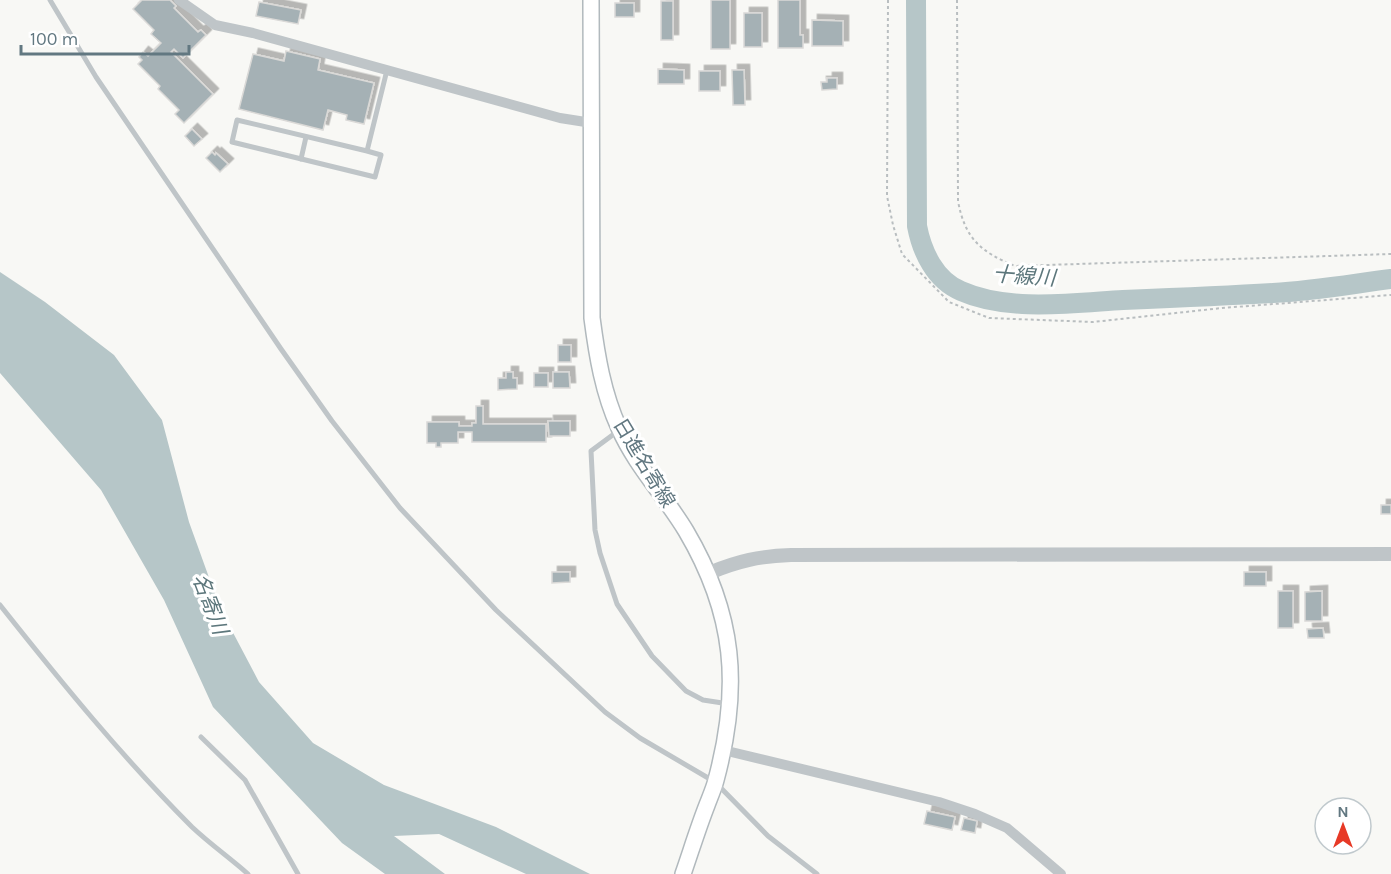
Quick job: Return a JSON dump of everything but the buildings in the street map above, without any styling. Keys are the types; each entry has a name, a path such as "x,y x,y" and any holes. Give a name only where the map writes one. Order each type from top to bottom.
{"main road":[{"name":"日進名寄線","path":"591,0 592,318 597,356 606,395 620,430 685,530 709,573 722,611 728,638 730,705 723,750 716,782 683,874"}],"street":[{"path":"179,0 215,25 254,33 560,118 592,123"},
{"path":"709,573 735,562 763,556 791,555 1391,554"},
{"path":"723,750 939,802 975,814 1007,828 1061,874"}],"lane":[{"path":"50,0 96,77 281,349 332,421 400,508 496,610 605,712 640,738 716,782 768,836 817,874"},
{"path":"367,151 387,70"},
{"path":"237,120 367,151 381,155 375,177 232,142 237,120"},
{"path":"301,159 306,137"},
{"path":"620,430 591,450 595,530 617,604 652,656 686,691 703,700 730,705"},
{"path":"0,606 60,681 128,758 194,828 248,874"},
{"path":"201,737 245,780 298,874"}],"path":[{"path":"888,0 887,196 902,254 950,302 989,318 1093,322 1233,307 1391,295"},
{"path":"957,0 958,201 962,223 972,238 994,257 1015,266 1391,254"}],"water":[{"name":"名寄川","path":"0,272 45,302 114,355 162,420 189,522 220,608 259,682 313,743 384,785 496,827 590,874 526,874 439,834 394,836 445,874 385,874 342,843 213,707 164,600 101,490 0,373"}],"waterway":[{"name":"十線川","path":"916,0 917,226 922,246 931,264 952,286 979,298 999,302 1062,304 1288,292 1391,279"}]}
